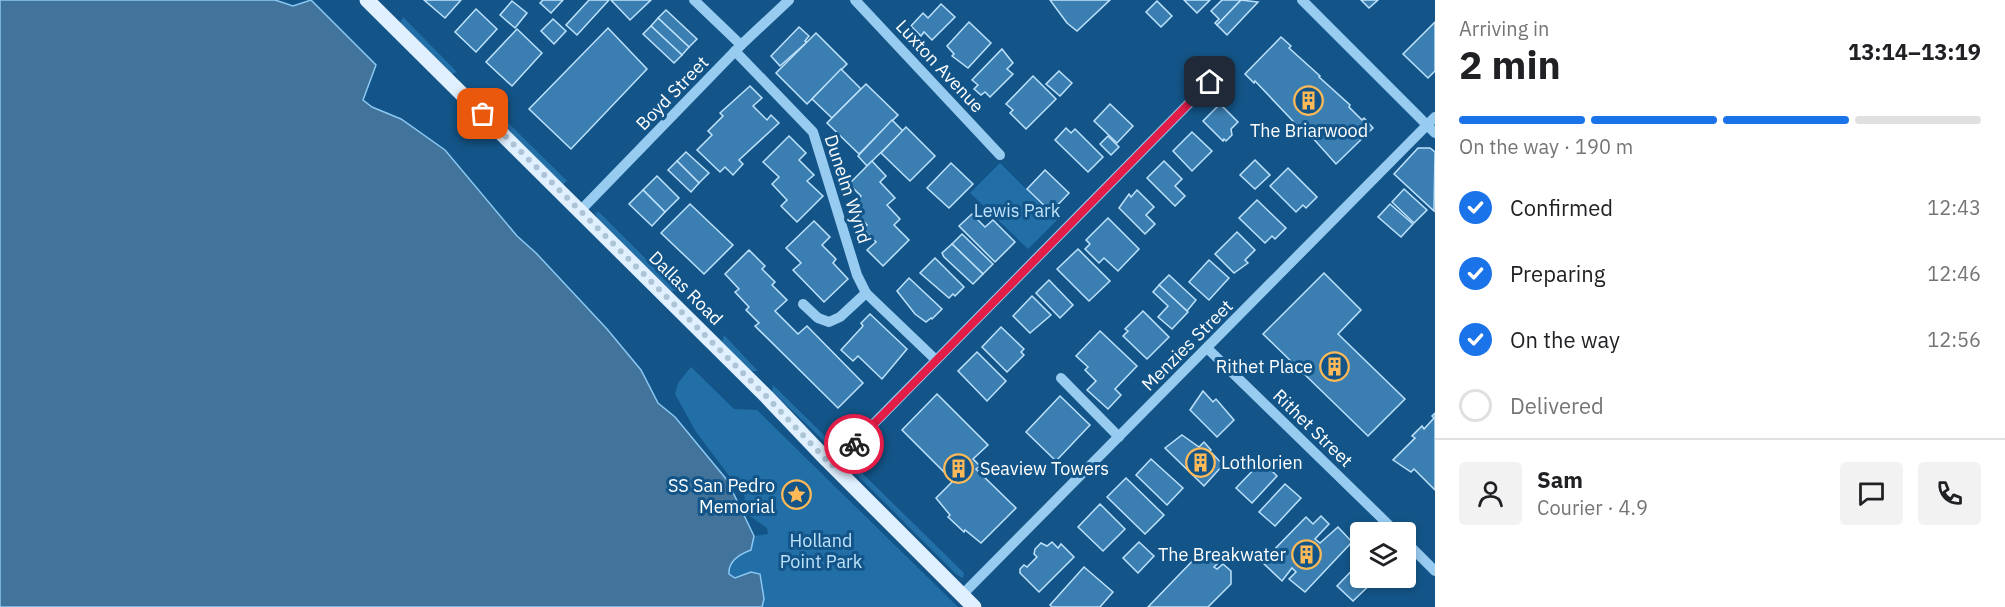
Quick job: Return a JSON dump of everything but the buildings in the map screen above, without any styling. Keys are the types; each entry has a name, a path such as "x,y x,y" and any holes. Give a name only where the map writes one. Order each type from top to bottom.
{"main road":[{"name":"Dallas Road","path":"367,0 767,397 832,466 974,607"}],"street":[{"name":"Dunelm Wynd","path":"694,0 813,132 857,275 866,293 936,360"},
{"name":"Boyd Street","path":"580,211 738,48 789,0"},
{"name":"Luxton Avenue","path":"855,0 1000,155"},
{"path":"1302,0 1432,125"},
{"path":"832,466 936,360 992,307 1210,82"},
{"name":"Menzies Street","path":"963,595 1432,125"},
{"path":"803,304 818,318 828,322 840,316 866,293"},
{"name":"Rithet Street","path":"1207,348 1386,522"},
{"path":"1061,378 1119,437"},
{"path":"1416,552 1435,571"}],"green space":[{"path":"403,17 457,72 452,74 400,23"},
{"path":"496,111 567,181 562,185 495,117"},
{"name":"Lewis Park","path":"1000,163 1057,220 1028,249 970,193"},
{"path":"599,212 678,291 671,291 597,218 595,213"},
{"path":"724,335 758,371 752,371 722,342"},
{"name":"Holland Point Park","path":"691,367 734,409 757,410 958,607 762,607 764,599 760,574 751,572 735,578 729,574 728,567 742,554 751,550 754,536 768,534 767,528 747,514 743,505 745,497 696,432 675,394 678,383"},
{"path":"773,385 831,442 829,446 772,391"},
{"path":"858,469 964,573 963,578 957,575 852,470"}],"shaded area":[{"path":"0,0 275,0 293,6 311,0 376,65 363,100 372,107 401,119 445,150 517,236 536,253 607,329 641,370 658,403 675,417 727,480 754,536 751,550 739,556 730,565 729,574 735,578 751,572 760,574 764,599 762,607 0,607"}],"way so far":[{"path":"483,114 767,397 832,466 854,444"}],"place":[{"name":"The Briarwood","path":"1309,101"},
{"name":"Rithet Place","path":"1334,366"},
{"name":"Lothlorien","path":"1200,462"},
{"name":"Seaview Towers","path":"959,468"},
{"name":"SS San Pedro Memorial","path":"796,495"},
{"name":"The Breakwater","path":"1307,554"}],"route":[{"path":"854,444 936,360 992,307 1210,82"}]}
